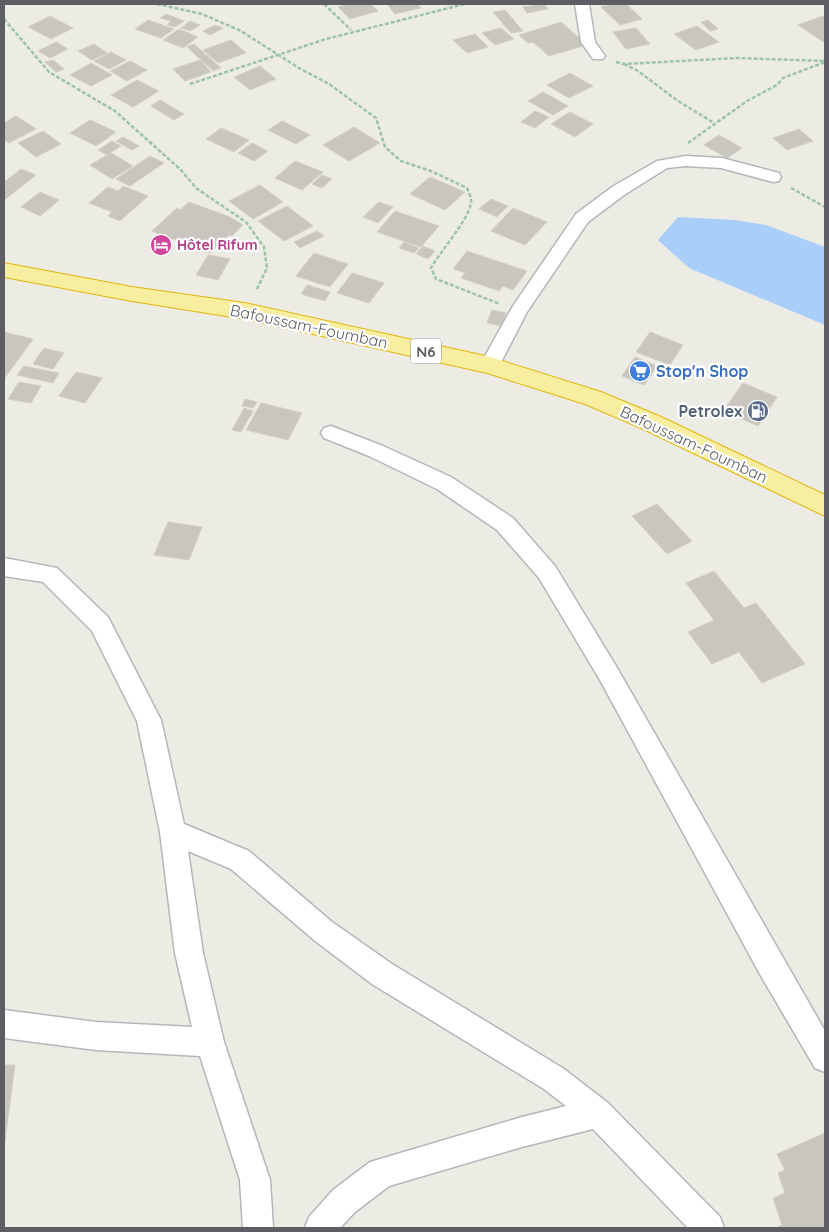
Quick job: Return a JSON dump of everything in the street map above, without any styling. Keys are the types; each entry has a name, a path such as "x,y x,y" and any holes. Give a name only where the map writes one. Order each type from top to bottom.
{"highway":[{"name":"Bafoussam-Foumban","path":"4,270 132,294 245,312 490,365 593,398 634,415 825,506"}],"street":[{"path":"582,4 588,42 598,56"},
{"path":"490,365 519,310 582,218 618,190 663,164 700,161 722,163 773,177"},
{"path":"331,433 376,451 444,483 505,524 547,572 608,673 771,966 825,1058"},
{"path":"4,567 49,574 100,624 149,720 173,832 189,953 210,1042 255,1180 258,1228"},
{"path":"173,832 240,860 323,930 382,974 522,1058 554,1080 598,1113 709,1228"},
{"path":"4,1024 96,1036 210,1042"},
{"path":"320,1228 344,1201 381,1173 522,1132 598,1113"}],"path":[{"path":"157,4 202,14 240,31 299,68 329,84 365,108 376,118 385,146 401,161 431,171 467,188 472,201 468,214 438,255 432,268 436,279 519,310"},
{"path":"324,4 352,30"},
{"path":"190,84 276,53 352,30 465,4"},
{"path":"4,19 49,72 115,111 128,125 148,139 161,154 181,170 196,188 246,222 264,247 267,268 245,312"},
{"path":"598,56 624,64 638,72 678,101 714,123"},
{"path":"624,64 737,58 825,62"},
{"path":"663,164 698,134 747,101 777,85 783,78 825,62"},
{"path":"773,177 825,207"}],"water":[{"path":"678,217 735,220 766,225 825,247 825,325 689,268 658,240"}],"building":[{"path":"351,4 370,4 378,11 350,19 338,7"},
{"path":"387,4 417,4 421,8 395,14"},
{"path":"544,4 548,9 527,13 523,7"},
{"path":"626,4 642,19 620,25 601,7"},
{"path":"505,10 523,31 511,33 493,12"},
{"path":"166,14 184,21 175,27 167,25 171,21 160,18"},
{"path":"50,16 73,28 51,39 28,27"},
{"path":"823,16 825,17 825,43 798,25"},
{"path":"148,20 174,29 161,38 135,29"},
{"path":"708,20 718,29 710,31 701,22"},
{"path":"190,21 200,25 190,31 181,28"},
{"path":"561,22 587,45 549,56 533,42 528,43 519,35"},
{"path":"215,25 223,28 210,35 203,31"},
{"path":"697,26 719,42 696,50 674,34"},
{"path":"501,28 514,39 495,45 482,33"},
{"path":"636,28 650,44 626,49 613,32"},
{"path":"179,29 198,37 183,48 163,40"},
{"path":"475,34 488,47 467,53 453,40"},
{"path":"231,40 246,53 218,63 203,50"},
{"path":"56,42 68,49 50,58 38,51"},
{"path":"94,44 107,53 92,60 78,51"},
{"path":"194,44 221,68 213,71 187,47"},
{"path":"111,52 126,60 109,69 94,61"},
{"path":"53,60 64,69 56,72 45,62"},
{"path":"200,60 211,72 185,81 173,69"},
{"path":"130,61 147,70 127,81 110,71"},
{"path":"91,63 112,75 91,86 70,75"},
{"path":"260,66 276,79 250,90 234,77"},
{"path":"570,73 593,86 569,98 547,85"},
{"path":"137,80 159,91 133,107 111,95"},
{"path":"543,92 568,106 553,115 528,101"},
{"path":"160,100 184,114 174,120 151,106"},
{"path":"535,111 549,117 535,128 521,122"},
{"path":"570,112 593,124 575,137 551,124"},
{"path":"16,116 36,129 9,143 4,140 4,123"},
{"path":"90,120 116,132 96,146 70,133"},
{"path":"282,121 310,135 296,144 268,130"},
{"path":"354,127 380,143 349,161 323,145"},
{"path":"221,128 249,140 234,152 206,139"},
{"path":"799,129 813,141 787,150 773,138"},
{"path":"43,131 61,144 36,157 18,143"},
{"path":"719,135 742,148 727,158 704,145"},
{"path":"123,137 139,146 132,150 116,141"},
{"path":"112,141 121,146 107,155 98,150"},
{"path":"252,143 268,151 254,161 238,153"},
{"path":"111,153 133,166 112,179 90,165"},
{"path":"150,156 164,163 130,186 116,179"},
{"path":"295,161 323,172 302,190 275,178"},
{"path":"21,169 36,175 4,200 4,182"},
{"path":"322,175 332,179 322,188 312,184"},
{"path":"430,177 465,192 445,210 410,194"},
{"path":"260,185 283,202 253,219 229,201"},
{"path":"123,186 148,196 120,221 108,216 112,212 89,203 108,187 118,191"},
{"path":"40,192 59,200 40,216 21,207"},
{"path":"491,199 508,206 497,217 479,209"},
{"path":"189,202 230,217 243,225 210,253 152,231 177,208 180,210"},
{"path":"379,202 393,207 378,223 363,217"},
{"path":"287,206 313,226 284,241 258,221"},
{"path":"513,208 547,222 525,245 491,231"},
{"path":"395,211 439,226 421,247 377,232"},
{"path":"317,231 324,236 300,248 294,242"},
{"path":"404,242 419,248 414,253 399,248"},
{"path":"423,246 435,251 428,259 416,254"},
{"path":"467,251 527,271 513,290 503,286 499,291 461,278 465,273 453,269"},
{"path":"314,253 348,264 330,287 296,276"},
{"path":"208,255 230,259 218,280 196,275"},
{"path":"352,273 384,283 369,303 337,293"},
{"path":"307,285 330,292 325,301 301,294"},
{"path":"492,310 506,313 501,326 487,323"},
{"path":"4,332 33,339 4,379"},
{"path":"650,332 683,345 670,365 636,352"},
{"path":"44,348 64,353 53,369 33,364"},
{"name":"Stop'n Shop","path":"635,357 657,366 644,385 622,376"},
{"path":"24,366 59,373 53,383 17,375"},
{"path":"76,372 102,378 85,403 59,396"},
{"path":"19,382 41,386 31,403 8,399"},
{"path":"743,383 777,397 758,426 723,411"},
{"path":"245,399 257,402 253,408 242,406"},
{"path":"261,403 302,413 288,440 246,430"},
{"path":"244,408 253,411 241,432 232,430"},
{"path":"657,504 692,541 667,554 632,516"},
{"path":"168,522 202,527 189,560 154,555"},
{"path":"714,571 744,608 756,603 805,664 762,683 739,652 712,664 688,632 714,620 686,583"},
{"path":"4,1065 15,1065 4,1148"},
{"path":"825,1133 825,1228 779,1228 782,1225 773,1198 785,1193 778,1173 785,1170 777,1154"}],"place":[{"name":"Hôtel Rifum","path":"161,245"},
{"name":"Stop'n Shop","path":"640,371"},
{"name":"Petrolex","path":"758,411"}]}
